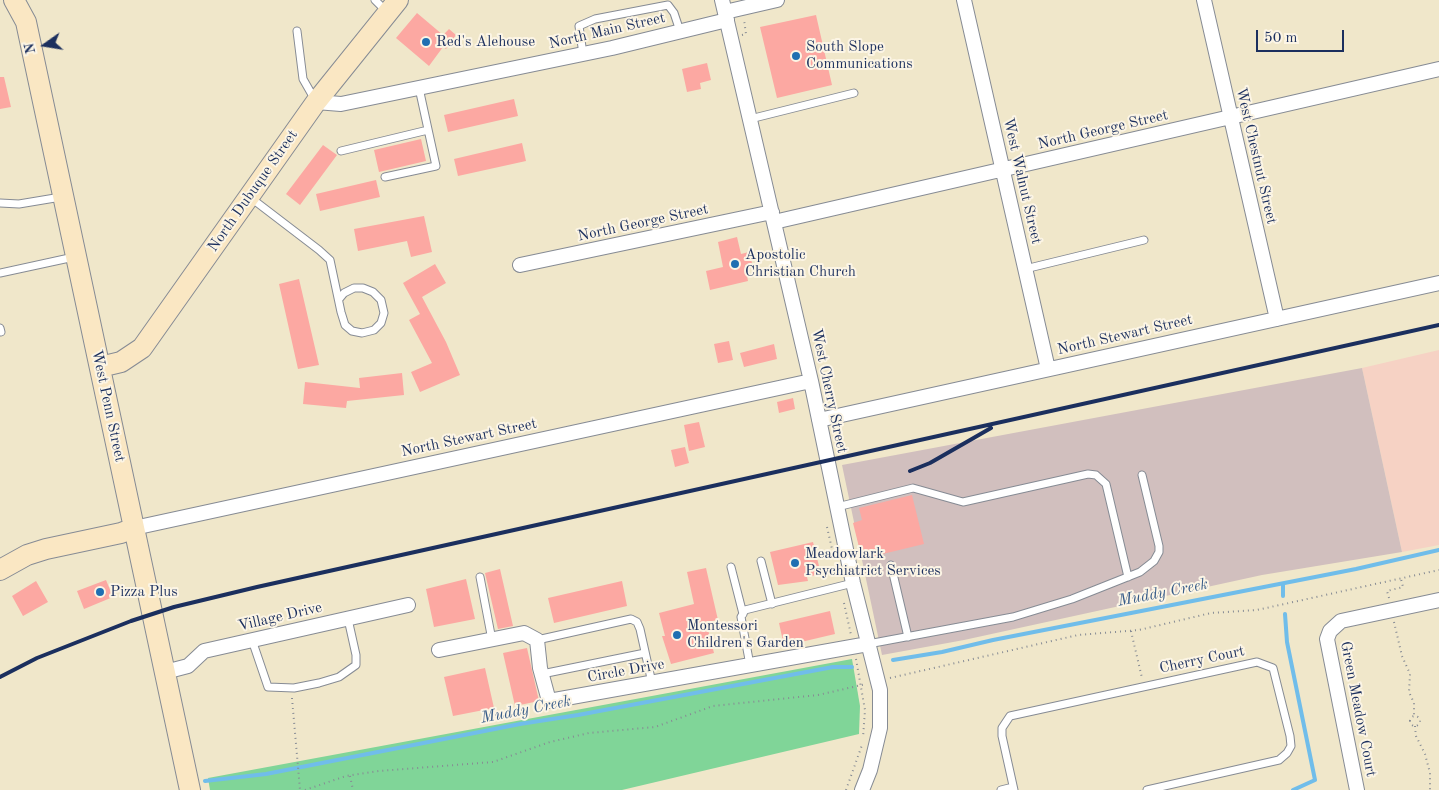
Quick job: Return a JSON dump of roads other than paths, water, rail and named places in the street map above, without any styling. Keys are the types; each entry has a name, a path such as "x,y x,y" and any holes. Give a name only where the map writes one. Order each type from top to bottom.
{"main road":[{"name":"West Penn Street","path":"14,0 26,22"},
{"name":"West Penn Street","path":"26,0 26,22 190,790"},
{"name":"North Dubuque Street","path":"100,367 121,362 142,348 387,4"},
{"path":"0,570 26,556 46,549 121,533 134,528"}],"street":[{"name":"North Main Street","path":"316,102 340,104 583,54 680,31 725,11 777,0"},
{"name":"West Walnut Street","path":"964,0 1048,369"},
{"name":"West Chestnut Street","path":"1204,0 1276,319"},
{"name":"West Cherry Street","path":"725,11 811,381 853,583 880,690 881,708 876,748 862,790"},
{"name":"North George Street","path":"520,265 773,217 1002,170 1439,69"},
{"name":"North Stewart Street","path":"819,420 1439,283"},
{"name":"North Stewart Street","path":"134,528 811,381"},
{"name":"Green Meadow Court","path":"1357,790 1327,639 1330,631 1341,621 1439,600"},
{"name":"Village Drive","path":"165,672 188,666 204,651 408,605"},
{"path":"439,650 524,634 537,640"},
{"name":"Circle Drive","path":"537,640 542,674 550,701 868,644"}],"lane":[{"path":"583,54 579,26 595,20 668,5 674,13 680,31"},
{"path":"297,31 303,79 316,102"},
{"path":"385,177 436,166 419,88"},
{"path":"750,119 854,93"},
{"path":"341,151 428,130"},
{"path":"249,196 330,260 339,299 345,325 352,331 362,333 374,330 381,322 384,312 381,300 373,292 363,288 354,288 344,293 339,299"},
{"path":"0,203 19,204 64,197"},
{"path":"1025,268 1144,240"},
{"path":"0,273 77,256"},
{"path":"837,507 913,488 963,502 1088,474 1096,475 1106,484 1128,577"},
{"path":"868,644 1014,617 1072,599 1128,577 1154,561 1159,552 1142,475"},
{"path":"761,561 772,604"},
{"path":"891,564 908,637"},
{"path":"731,567 743,614"},
{"path":"480,577 492,640"},
{"path":"750,665 741,617 745,610 853,583"},
{"path":"252,640 268,687 291,688 339,677 356,666 356,655 348,619"},
{"path":"537,640 631,620 637,622 652,683"},
{"path":"542,674 645,653"},
{"name":"Cherry Court","path":"1000,790 1014,788 1002,736 1002,728 1010,716 1257,662 1274,668 1291,746 1279,760 1147,790"}],"waterway":[{"name":"Muddy Creek","path":"893,660 942,652 993,640 1356,569 1439,550"},
{"path":"1283,584 1283,596"},
{"path":"1285,614 1287,642 1315,780 1293,790"},
{"name":"Muddy Creek","path":"205,781 266,774 520,724 578,715 833,667 852,667"}],"railway":[{"path":"0,677 37,658 131,621 174,607 1439,325"},
{"path":"910,471 930,463 991,428"}],"place":[{"name":"Red's Alehouse","path":"426,42"},
{"name":"South Slope Communications","path":"796,56"},
{"name":"Apostolic Christian Church","path":"735,264"},
{"name":"Meadowlark Psychiatrict Services","path":"795,563"},
{"name":"Pizza Plus","path":"100,592"},
{"name":"Montessori Children's Garden","path":"677,635"}]}
